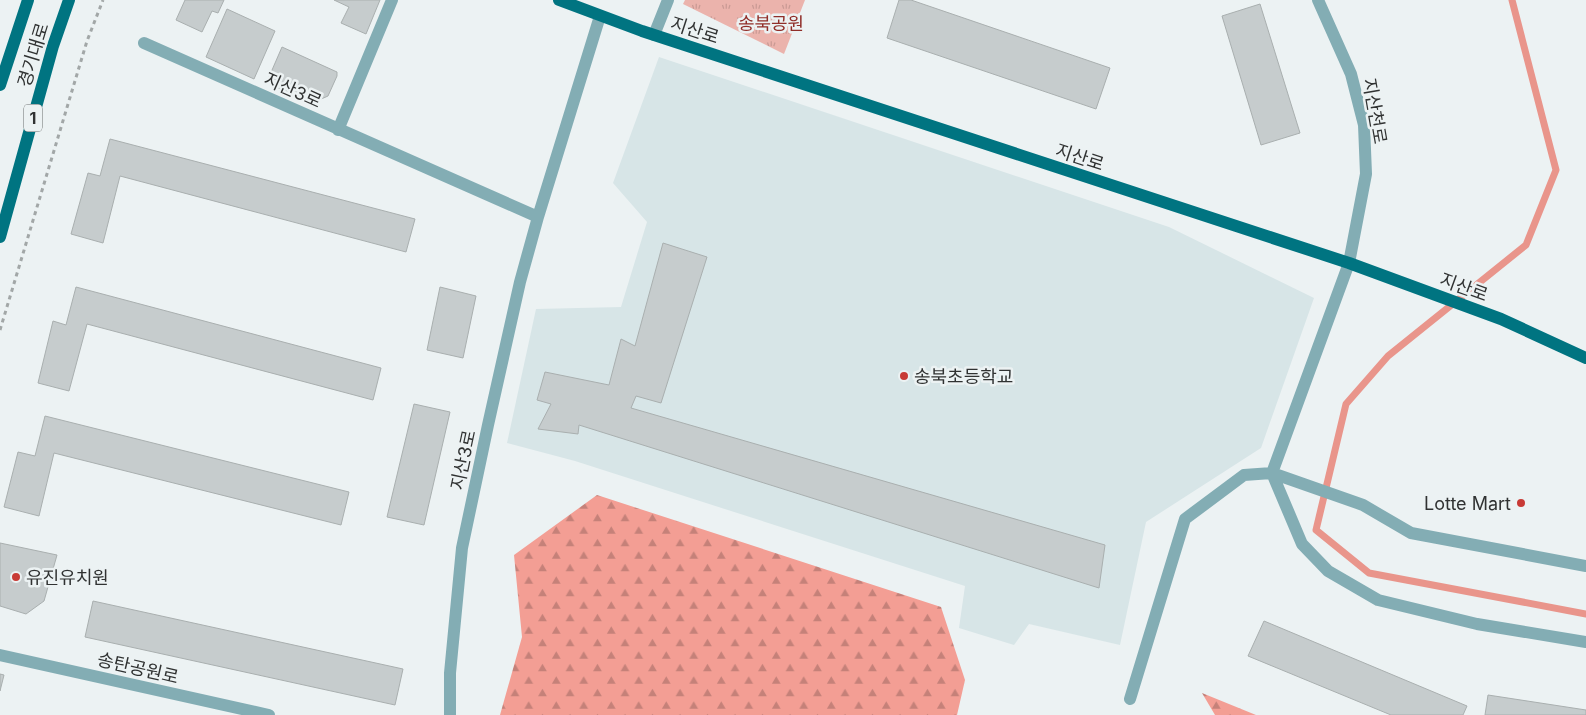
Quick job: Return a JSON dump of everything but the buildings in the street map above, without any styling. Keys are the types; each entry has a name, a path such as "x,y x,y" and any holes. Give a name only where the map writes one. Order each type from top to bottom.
{"main road":[{"name":"경기대로","path":"0,85 28,0"},
{"name":"경기대로","path":"0,237 53,46 69,0"},
{"name":"지산로","path":"559,0 654,35 1349,264 1501,320 1586,358"}],"street":[{"path":"338,130 392,0"},
{"path":"654,35 668,0"},
{"name":"지산천로","path":"1272,474 1349,264 1366,174 1364,125 1351,74 1318,0"},
{"name":"지산3로","path":"450,715 450,673 462,548 520,282 538,216 600,16"},
{"name":"지산3로","path":"144,43 338,130 538,216"},
{"path":"1130,699 1185,519 1244,474 1272,474 1310,486 1363,505 1412,533 1586,566"},
{"path":"1272,474 1302,544 1328,570 1378,600 1477,624 1586,642"},
{"name":"송탄공원로","path":"0,655 269,715"}],"path":[{"path":"0,330 86,40 103,0"}],"shaded area":[{"name":"송북초등학교","path":"659,57 1169,227 1314,298 1261,448 1146,522 1120,645 1029,624 1014,645 959,628 965,586 575,461 507,443 536,309 621,307 647,222 613,183"}],"green space":[{"name":"송북공원","path":"685,0 805,0 784,54 683,4"},
{"path":"597,495 941,607 965,680 957,715 500,715 522,637 514,555"},
{"path":"1202,693 1256,715 1215,715"}],"waterway":[{"path":"1512,0 1556,170 1526,245 1388,356 1346,404 1316,530 1369,573 1586,614"}],"place":[{"name":"송북초등학교","path":"904,376"},
{"name":"Lotte Mart","path":"1521,503"},
{"name":"유진유치원","path":"16,577"}]}
